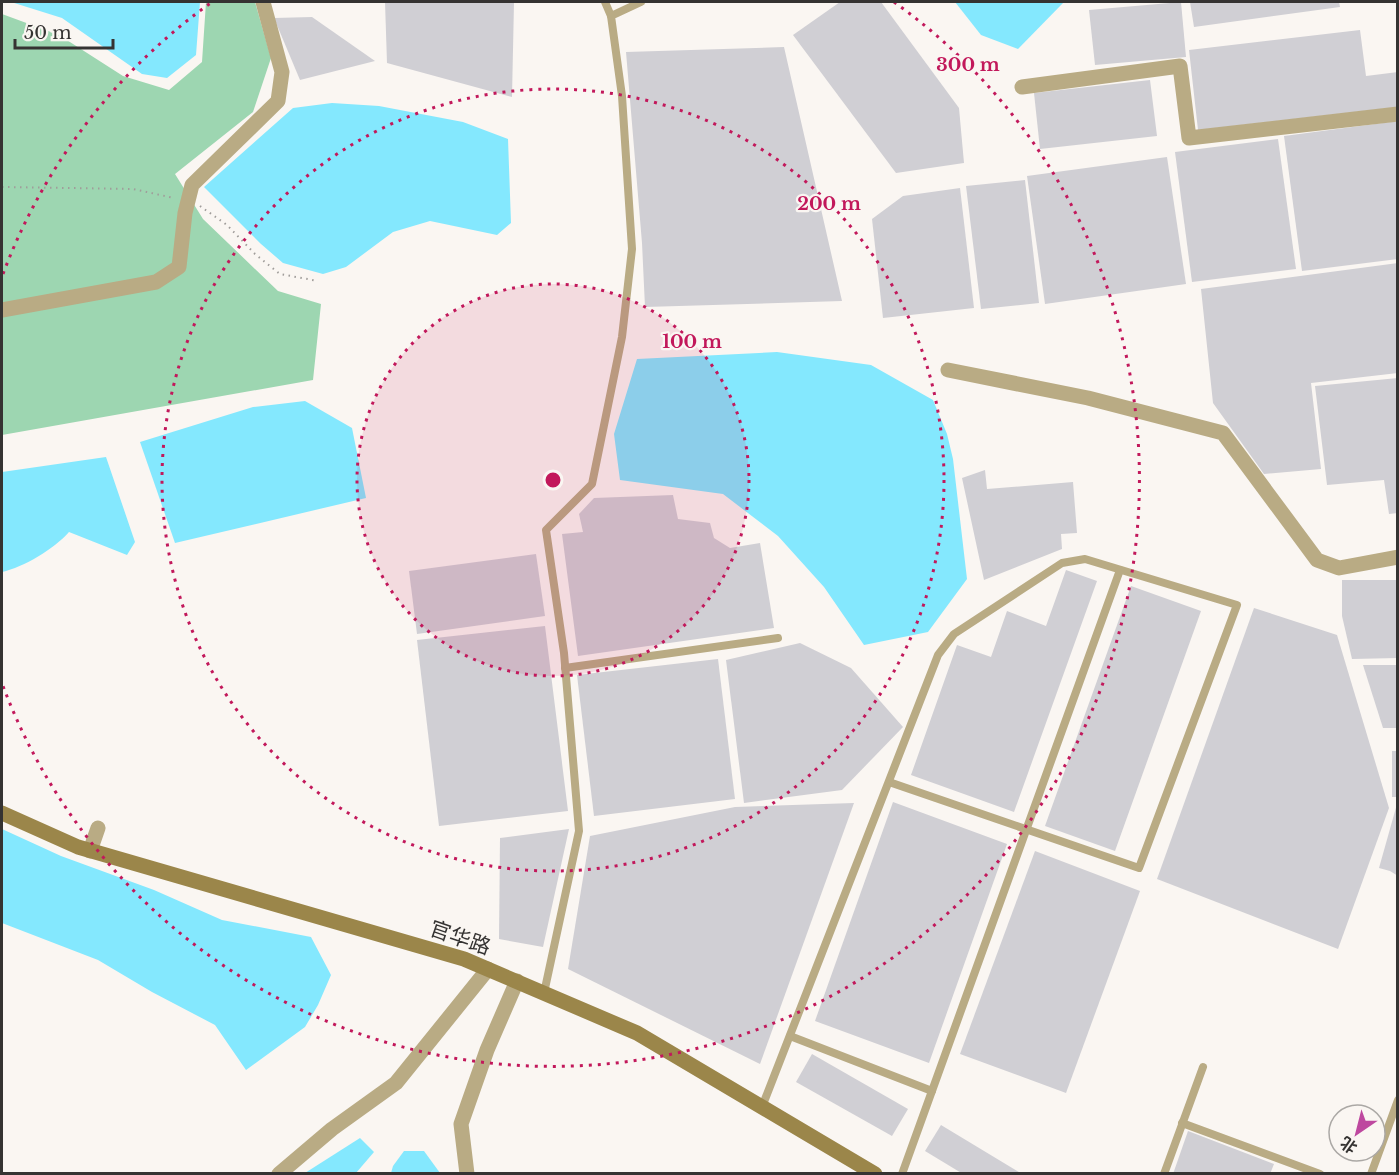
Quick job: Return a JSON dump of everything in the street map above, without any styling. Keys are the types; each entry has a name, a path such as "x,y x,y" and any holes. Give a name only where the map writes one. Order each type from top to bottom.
{"main road":[{"name":"官华路","path":"2,813 78,847 464,959 638,1033 875,1173"}],"street":[{"path":"2,310 156,282 179,267 185,213 192,185 278,101 282,72 263,2"},
{"path":"1022,87 1180,66 1189,138 1398,114"},
{"path":"948,370 1088,398 1223,433 1317,560 1339,568 1398,557"},
{"path":"90,850 98,828"},
{"path":"279,1173 332,1129 396,1083 488,969"},
{"path":"467,1173 461,1124 487,1050 517,981"}],"lane":[{"path":"544,993 579,831 565,668 546,530 592,484 622,337 632,249 622,96 610,15 605,2"},
{"path":"610,15 641,2"},
{"path":"762,1107 938,655 954,634 1062,563 1085,559 1237,605 1139,868 889,782"},
{"path":"902,1173 1120,570"},
{"path":"565,668 778,638"},
{"path":"790,1036 932,1091"},
{"path":"1164,1173 1203,1067"},
{"path":"1371,1173 1398,1100"},
{"path":"1182,1124 1320,1173"}],"path":[{"path":"2,188 133,189 188,201 204,207 227,225 255,254 280,274 318,281"}],"green space":[{"path":"206,2 255,2 271,58 253,112 175,174 203,219 278,291 321,304 313,380 2,435 2,14 59,35 123,76 169,90 202,62"}],"water":[{"path":"11,2 200,2 196,55 167,78 142,74 62,18"},
{"path":"955,2 1064,2 1018,49 981,35"},
{"path":"332,103 379,106 463,122 508,139 511,223 497,235 430,221 393,232 346,267 323,274 283,263 204,187 293,108"},
{"path":"777,352 871,365 933,400 947,434 953,459 967,579 928,632 864,645 824,587 778,536 723,494 620,480 614,434 637,359"},
{"path":"305,401 352,428 366,498 175,543 140,442 253,407"},
{"path":"106,457 135,542 127,555 69,532 38,557 2,572 2,472"},
{"path":"2,829 61,856 154,890 222,920 311,937 331,975 305,1027 246,1070 215,1025 98,960 2,923"},
{"path":"360,1138 374,1152 356,1173 305,1173"},
{"path":"404,1151 424,1151 440,1173 391,1173 393,1166"}],"building":[{"path":"385,2 514,2 512,97 387,63"},
{"path":"840,2 881,2 959,108 964,163 896,173 793,35"},
{"path":"1181,2 1186,57 1095,65 1089,10"},
{"path":"1190,2 1339,2 1340,7 1194,27"},
{"path":"312,17 375,61 300,80 274,18"},
{"path":"1360,30 1366,76 1398,72 1398,107 1198,130 1189,50"},
{"path":"784,47 842,301 645,307 626,52"},
{"path":"1150,80 1157,136 1040,149 1034,93"},
{"path":"1398,121 1398,259 1302,271 1284,136"},
{"path":"1278,139 1296,269 1192,282 1175,152"},
{"path":"1167,157 1186,284 1045,304 1027,176"},
{"path":"1025,180 1039,303 981,309 966,186"},
{"path":"960,188 974,308 883,318 872,219 903,196"},
{"path":"1398,263 1398,373 1311,383 1321,469 1264,474 1213,403 1201,289"},
{"path":"1398,378 1398,513 1389,514 1384,480 1327,485 1315,386"},
{"path":"985,470 987,489 1073,482 1077,533 1061,534 1062,549 984,580 962,478"},
{"path":"673,495 678,519 710,523 714,538 730,548 760,543 774,628 578,656 562,534 583,532 579,514 594,498"},
{"path":"536,554 545,616 417,634 409,571"},
{"path":"1066,570 1097,581 1014,812 911,775 957,645 991,657 1007,611 1046,626"},
{"path":"1342,580 1398,580 1398,658 1352,659 1342,616"},
{"path":"1131,586 1201,611 1115,851 1045,826"},
{"path":"1254,608 1337,635 1389,808 1338,949 1157,879"},
{"path":"545,626 568,811 439,826 417,640"},
{"path":"800,643 851,668 903,727 842,790 744,803 726,660"},
{"path":"718,659 735,799 594,816 577,675"},
{"path":"1363,665 1398,665 1398,728 1383,728"},
{"path":"1392,751 1398,751 1398,797 1392,797"},
{"path":"893,802 1007,844 929,1063 815,1021"},
{"path":"854,803 760,1064 568,969 590,836 735,807"},
{"path":"1398,804 1398,876 1379,868"},
{"path":"569,829 543,947 499,939 500,838"},
{"path":"1035,851 1140,891 1066,1093 960,1054"},
{"path":"812,1054 908,1109 892,1136 796,1082"},
{"path":"941,1125 1022,1174 963,1174 925,1151"},
{"path":"1188,1131 1274,1164 1270,1174 1173,1174"}]}
